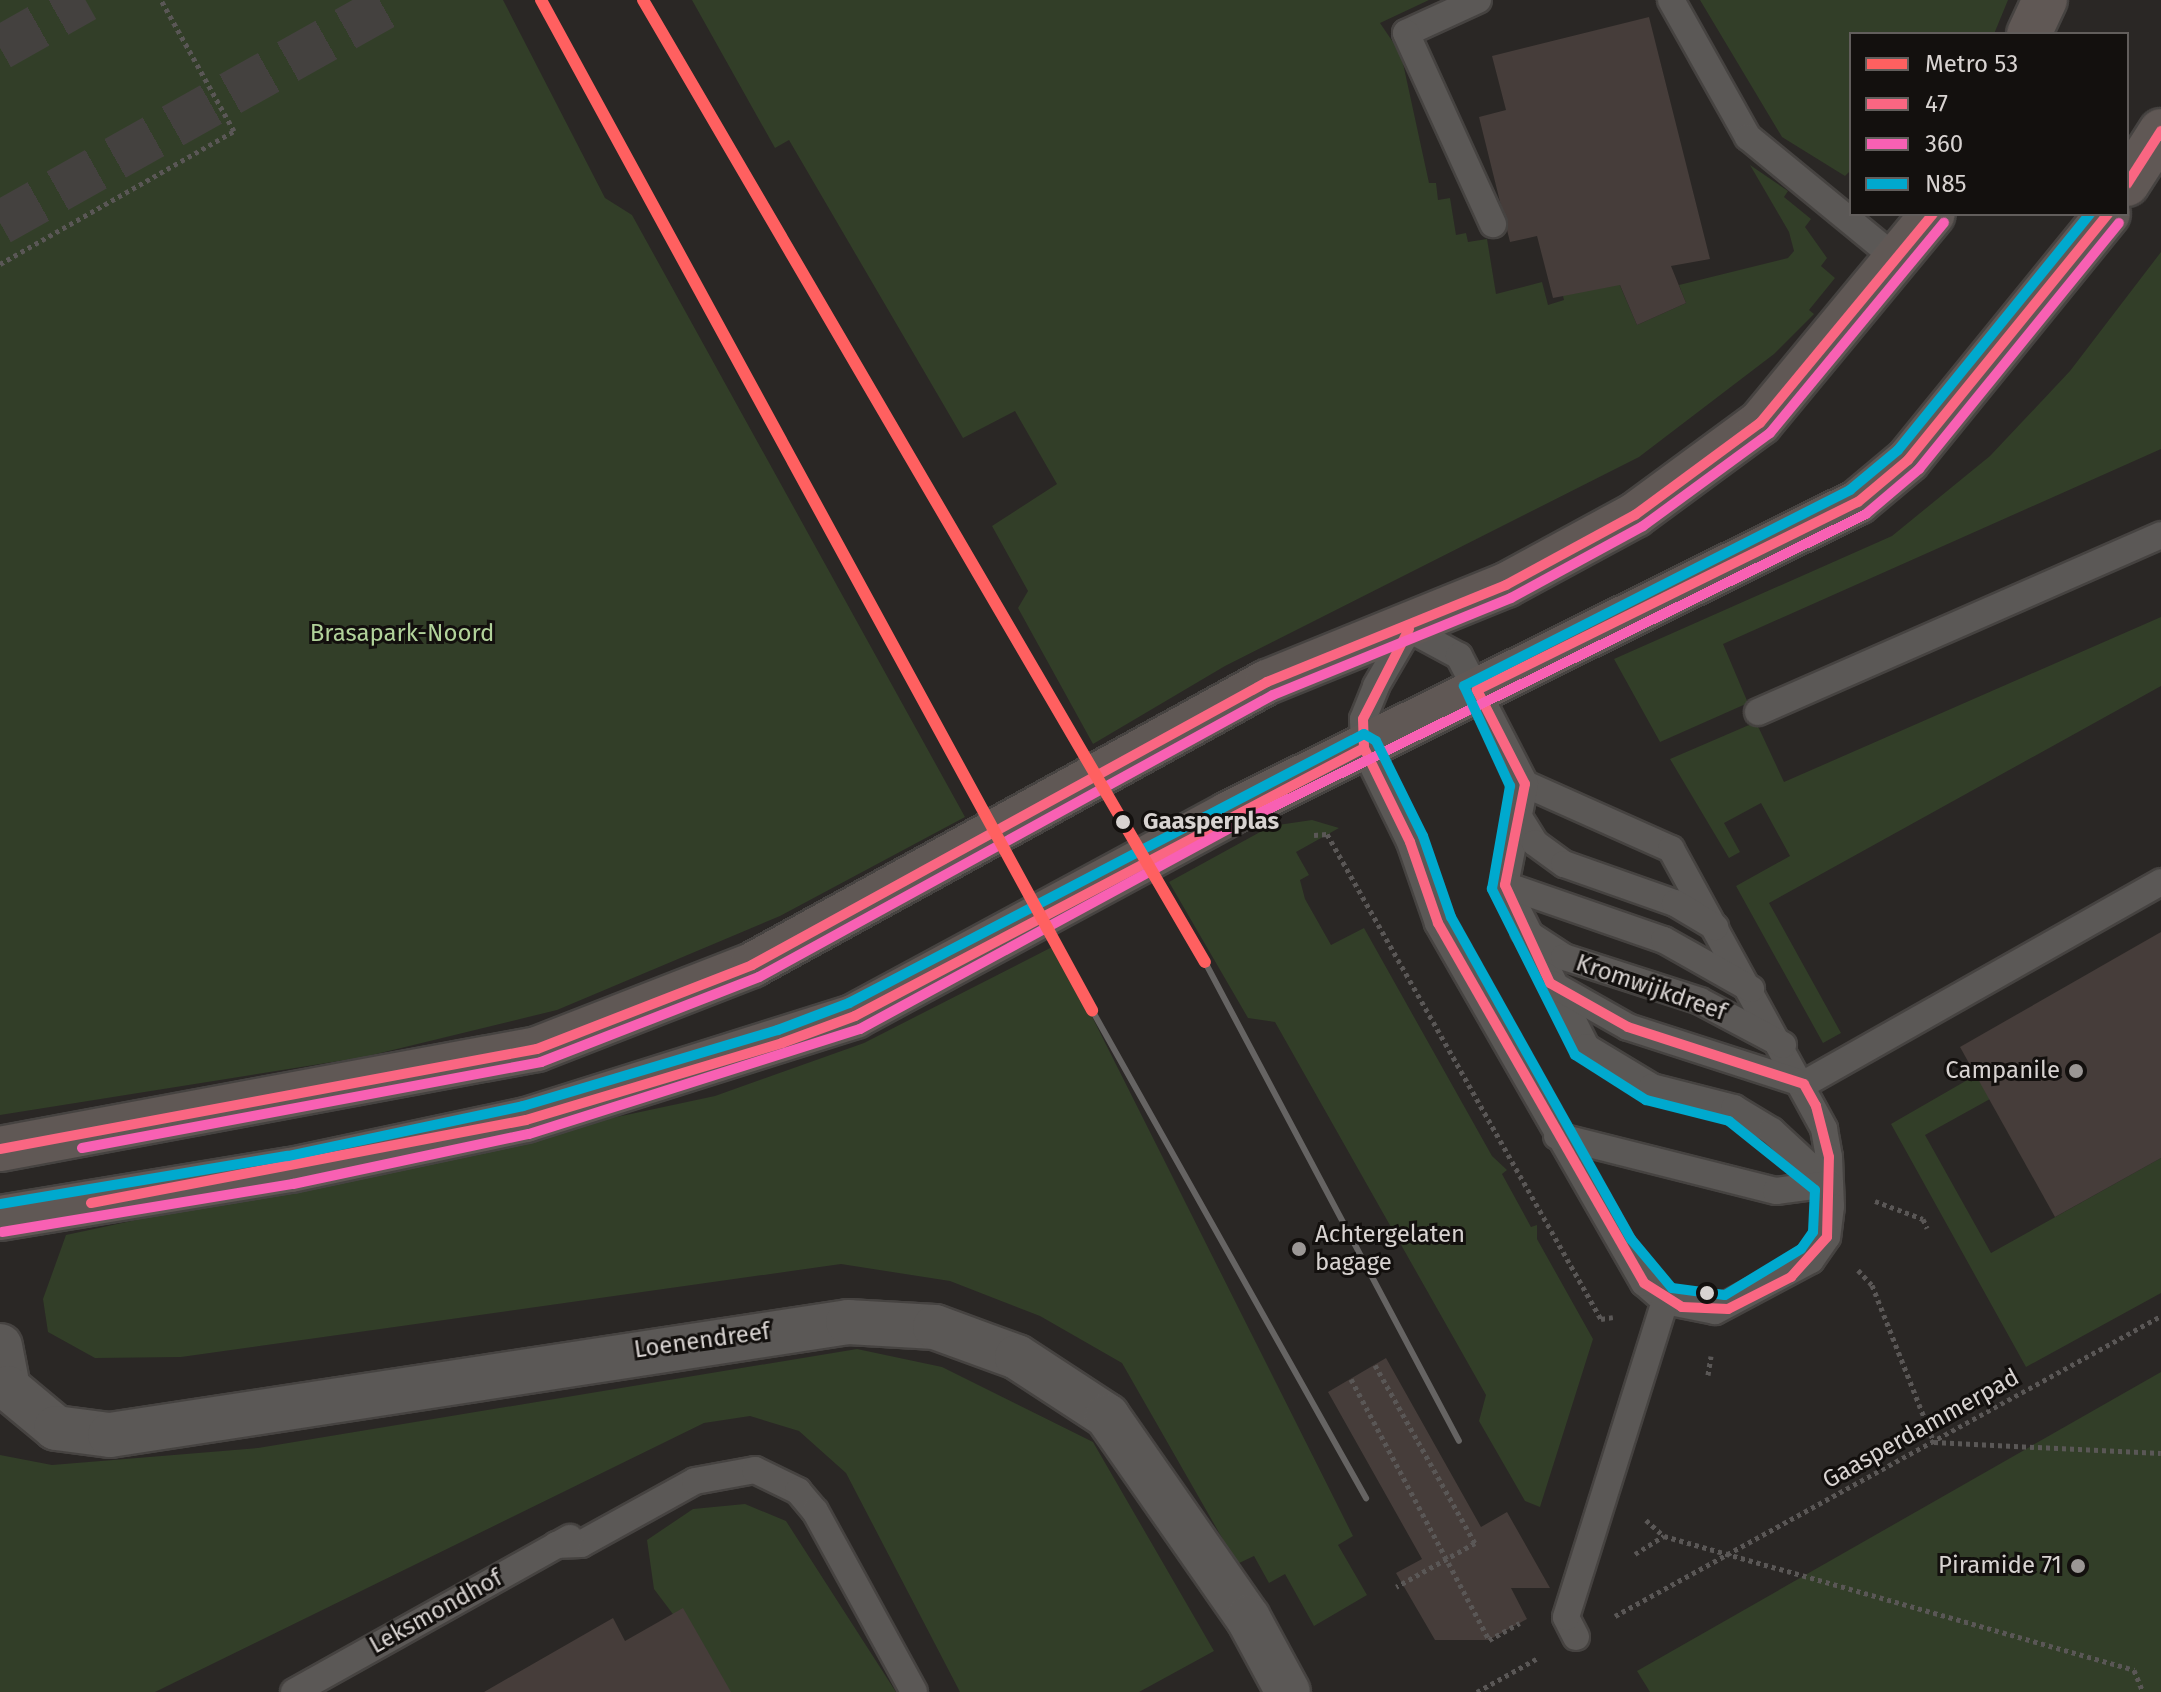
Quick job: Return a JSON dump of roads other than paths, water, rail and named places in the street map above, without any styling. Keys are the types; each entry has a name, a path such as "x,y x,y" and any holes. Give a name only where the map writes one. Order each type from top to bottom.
{"main road":[{"path":"2030,32 2045,0"},
{"path":"2129,181 2161,131"},
{"path":"0,1149 537,1049 645,1011 849,915 1267,682 1409,629 1552,561 1701,472 1810,370 1931,216"},
{"path":"0,1218 291,1170 526,1120 782,1043 855,1016 1477,690 1858,502 1908,460 2106,216"}],"street":[{"name":"Loenendreef","path":"0,1346 8,1388 56,1428 110,1435 848,1322 935,1327 1017,1357 1107,1416 1248,1618 1288,1692"}],"lane":[{"path":"1478,0 1406,33 1493,224"},
{"path":"1671,0 1748,137 1898,260"},
{"path":"1758,712 2161,535"},
{"path":"1505,885 1525,784 1459,656 1409,629 1376,686 1363,719 1364,748 1410,842 1438,923 1619,1247 1665,1301 1566,1617 1576,1637"},
{"name":"Kromwijkdreef","path":"1525,784 1671,849 1783,1045 1824,1129 1829,1184 1827,1237 1791,1277 1728,1309 1665,1301"},
{"path":"1517,814 1535,843 1564,864 1675,903 1719,929"},
{"path":"1804,1084 2161,882"},
{"name":"Kromwijkdreef","path":"1505,885 1664,940 1751,989"},
{"name":"Kromwijkdreef","path":"1505,885 1521,928 1550,983 1597,1059 1652,1087 1734,1108 1829,1184"},
{"name":"Kromwijkdreef","path":"1521,928 1564,957 1700,1001 1783,1045"},
{"name":"Kromwijkdreef","path":"1550,983 1628,1027 1804,1084"},
{"path":"1557,1136 1776,1191 1829,1184"},
{"name":"Leksmondhof","path":"294,1692 567,1539 581,1544 695,1481 755,1470 798,1491 815,1511 914,1692"}],"tunnel":[{"path":"0,48 85,0"},
{"path":"0,223 398,0"}],"railway":[{"path":"1205,962 1459,1441"},
{"path":"1092,1010 1366,1498"}],"metro line":[{"name":"53","path":"541,0 1092,1010"},
{"name":"53","path":"643,0 1205,962"}],"place":[{"name":"Gaasperplas","path":"1123,822"},
{"name":"Campanile","path":"2076,1071"},
{"name":"Achtergelaten bagage","path":"1299,1249"},
{"name":"Piramide 71","path":"2078,1566"}],"park label":[{"name":"Brasapark-Noord","path":"402,634"}]}
